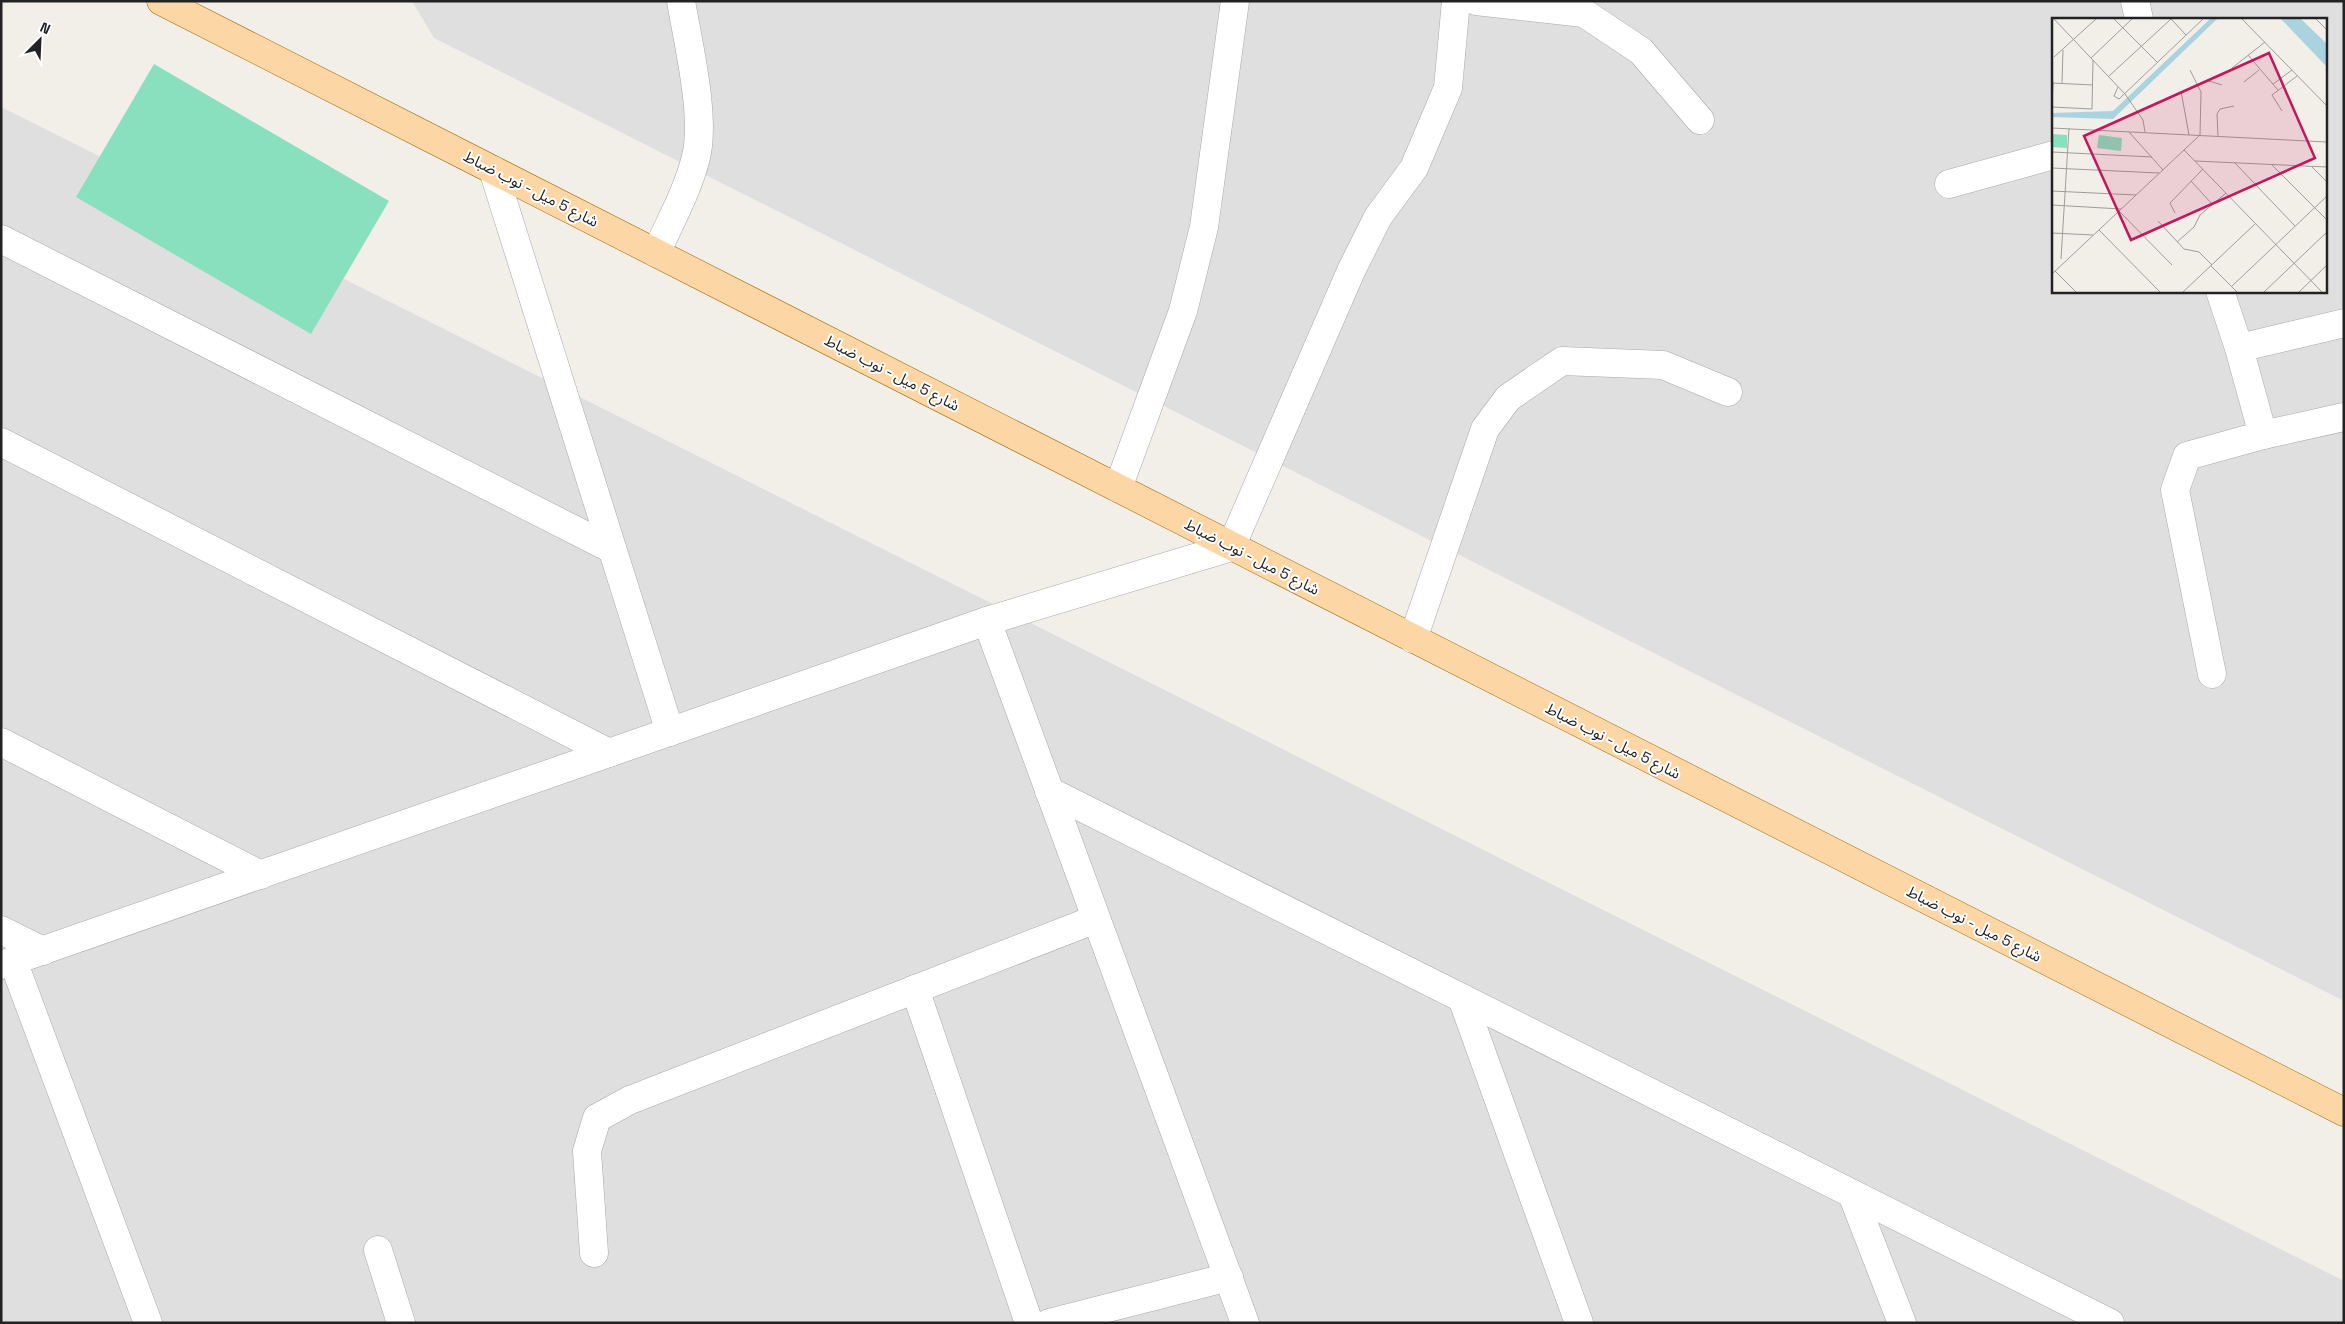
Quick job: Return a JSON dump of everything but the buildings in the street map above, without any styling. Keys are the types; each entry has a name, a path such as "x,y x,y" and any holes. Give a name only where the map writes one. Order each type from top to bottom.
{"main road":[{"name":"شارع 5 ميل - نوب ضباط","path":"161,1 2344,1112"}],"street":[{"path":"656,253 684,192 696,156 699,117 681,1"},
{"path":"1118,488 1183,311 1204,227 1235,1"},
{"path":"148,1323 7,963 987,621 1231,547 1351,271 1378,217 1414,168 1448,88 1456,1"},
{"path":"1476,1 1584,12 1640,51 1700,120"},
{"path":"2135,1 2140,18"},
{"path":"1949,184 2052,156"},
{"path":"494,170 670,732"},
{"path":"1,239 612,549"},
{"path":"2220,292 2239,348 2263,435"},
{"path":"2239,348 2344,323"},
{"path":"1413,639 1485,429 1508,398 1562,361 1662,364 1728,392"},
{"path":"2212,674 2175,490 2187,456 2263,435 2344,417"},
{"path":"1,442 609,753"},
{"path":"987,621 1245,1323"},
{"path":"1,742 261,875"},
{"path":"1049,791 2110,1323"},
{"path":"594,1253 587,1151 597,1118 630,1100 1096,919"},
{"path":"1,930 43,950"},
{"path":"915,989 1029,1323"},
{"path":"1462,998 1579,1323"},
{"path":"1852,1194 1902,1323"},
{"path":"378,1250 401,1323"},
{"path":"1049,1323 1229,1277"}],"shaded area":[{"path":"412,1 2344,1 2344,1001 434,38"},
{"path":"1,107 2344,1281 2344,1323 1,1323"}],"green space":[{"path":"154,64 389,201 311,334 76,197"}]}
